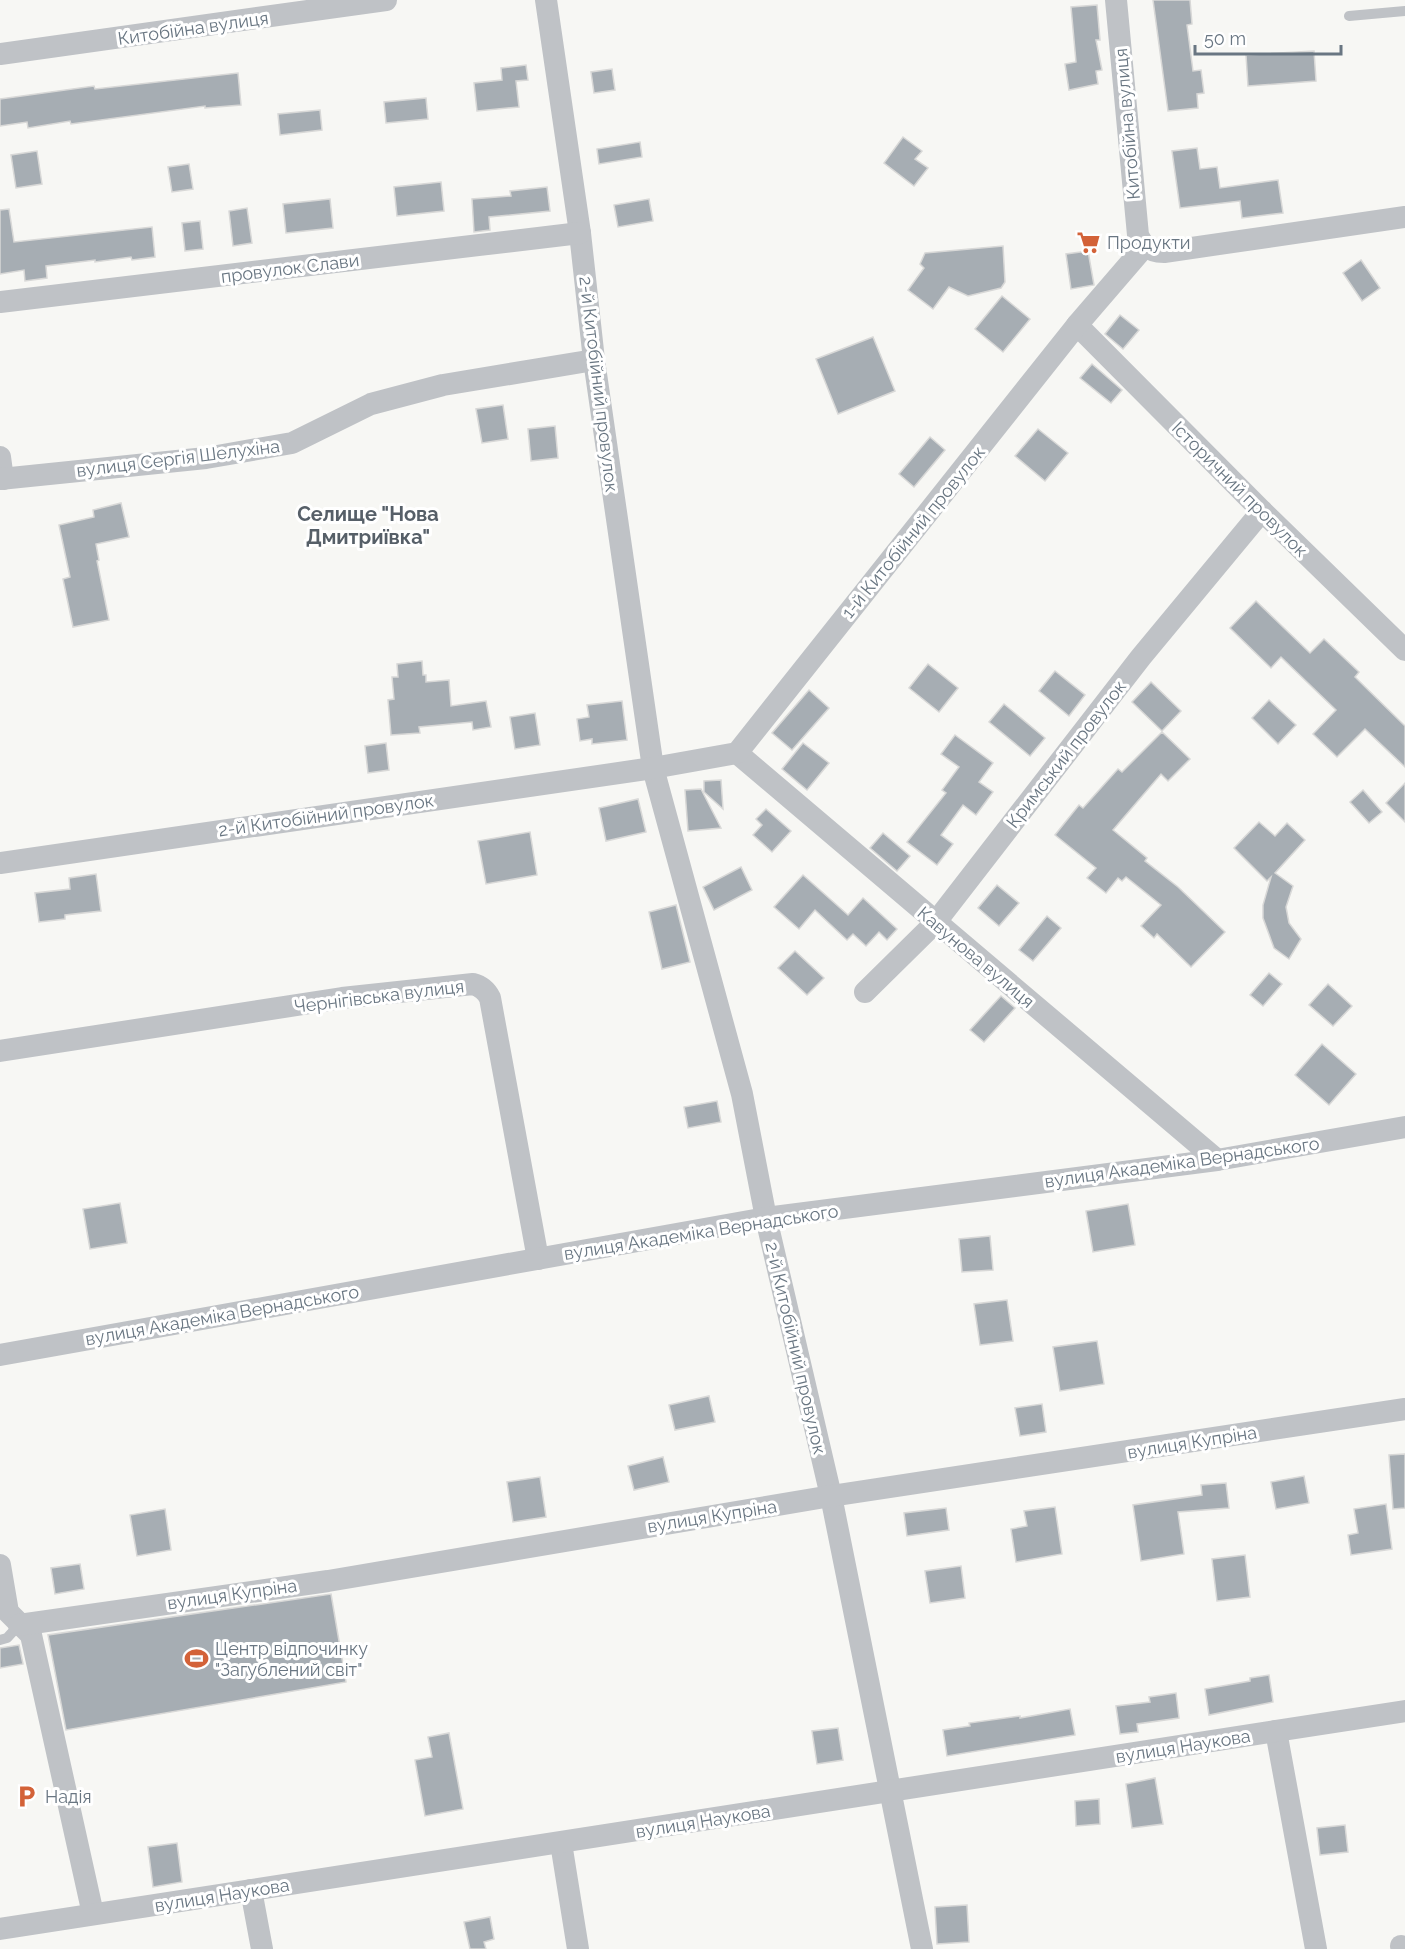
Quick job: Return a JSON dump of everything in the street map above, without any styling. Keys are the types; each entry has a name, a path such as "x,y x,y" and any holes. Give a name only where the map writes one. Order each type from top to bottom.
{"street":[{"name":"Китобійна вулиця","path":"0,54 327,5 386,0"},
{"name":"2-й Китобійний провулок","path":"546,0 580,233 594,360 653,768 742,1094 766,1218 831,1497 922,1949"},
{"name":"Китобійна вулиця","path":"1116,0 1138,235 1145,246"},
{"path":"1145,246 1158,252 1164,252 1405,217"},
{"name":"провулок Слави","path":"0,302 580,233"},
{"name":"1-й Китобійний провулок","path":"737,753 1077,326 1145,246"},
{"name":"Історичний провулок","path":"1077,326 1262,512 1405,650"},
{"name":"вулиця Сергія Шелухіна","path":"1,472 206,458 292,443 371,404 443,385 594,360"},
{"name":"Кримський провулок","path":"865,992 935,923 1141,657 1262,512"},
{"path":"653,768 737,753"},
{"name":"Кавунова вулиця","path":"737,753 935,923 1218,1160"},
{"name":"2-й Китобійний провулок","path":"0,862 653,768"},
{"name":"Чернігівська вулиця","path":"0,1051 342,999 473,984 483,988 490,998 538,1259"},
{"name":"вулиця Академіка Вернадського","path":"0,1355 766,1218 1218,1160 1405,1127"},
{"name":"вулиця Купріна","path":"19,1625 340,1579 831,1497 1405,1409"},
{"path":"0,1565 8,1612 31,1635 93,1914"},
{"name":"вулиця Наукова","path":"0,1929 1405,1711"},
{"path":"1276,1731 1316,1949"},
{"path":"561,1843 578,1949"},
{"path":"251,1890 262,1949"}],"lane":[{"path":"1349,16 1405,11"},
{"path":"0,1640 7,1638 19,1625"}],"building":[{"path":"1153,0 1190,0 1192,24 1187,25 1193,71 1201,70 1204,93 1197,94 1198,108 1168,111"},
{"path":"1097,5 1100,40 1096,40 1102,70 1096,71 1098,84 1069,90 1065,64 1076,62 1071,7"},
{"path":"1314,51 1316,81 1248,86 1246,55"},
{"path":"526,65 528,80 516,81 519,107 477,111 474,83 502,80 501,68"},
{"path":"612,69 615,90 594,93 591,72"},
{"path":"238,73 241,105 205,108 205,106 28,128 27,122 0,126 0,99 94,86 95,89"},
{"path":"426,98 428,119 386,123 384,102"},
{"path":"320,110 322,130 280,135 278,114"},
{"path":"903,137 922,151 915,159 928,168 914,186 884,163"},
{"path":"640,142 642,157 599,164 597,149"},
{"path":"1197,148 1200,169 1217,167 1220,188 1278,180 1283,213 1242,218 1240,201 1180,208 1172,151"},
{"path":"37,151 42,184 16,188 11,155"},
{"path":"189,164 193,189 172,192 168,167"},
{"path":"441,182 444,211 397,216 394,187"},
{"path":"547,187 550,211 489,217 490,230 474,232 472,199 511,196 510,191"},
{"path":"330,199 333,228 286,233 283,204"},
{"path":"649,199 653,221 618,227 614,205"},
{"path":"247,208 252,243 233,246 229,211"},
{"path":"9,209 14,242 152,227 155,257 132,260 131,257 46,266 47,278 25,281 24,270 0,274 0,210"},
{"path":"200,221 203,249 185,251 182,223"},
{"path":"1003,246 1005,282 1001,288 968,296 949,287 933,309 908,290 924,268 920,264 925,253"},
{"path":"1088,251 1094,285 1071,289 1066,254"},
{"path":"1361,260 1380,288 1362,301 1343,273"},
{"path":"1002,296 1030,319 1003,352 975,329"},
{"path":"1120,315 1139,330 1123,349 1105,334"},
{"path":"873,337 895,391 838,414 816,359"},
{"path":"1092,364 1122,390 1111,403 1080,378"},
{"path":"503,405 508,439 482,443 476,409"},
{"path":"555,426 558,458 531,461 528,429"},
{"path":"1038,429 1068,453 1045,481 1015,456"},
{"path":"930,437 945,450 914,487 899,474"},
{"path":"121,503 129,537 96,544 99,560 97,561 109,620 73,627 63,579 70,577 59,525 94,517 93,510"},
{"path":"1256,601 1310,653 1324,639 1359,672 1355,677 1405,726 1405,767 1365,729 1337,757 1313,734 1336,710 1281,657 1271,668 1230,628"},
{"path":"422,661 426,682 449,680 451,706 486,701 491,727 473,730 472,722 419,727 420,733 391,735 388,700 394,699 392,677 398,677 397,664"},
{"path":"928,664 958,688 939,712 909,688"},
{"path":"1055,671 1085,695 1069,716 1039,691"},
{"path":"1151,682 1181,711 1162,731 1132,702"},
{"path":"809,690 829,708 792,750 772,733"},
{"path":"1269,700 1296,725 1278,744 1252,718"},
{"path":"622,701 627,740 592,744 592,739 580,741 577,719 589,717 587,705"},
{"path":"1004,704 1045,738 1030,756 989,722"},
{"path":"535,713 540,745 515,749 510,717"},
{"path":"1162,732 1190,759 1168,781 1161,774 1113,830 1147,858 1145,861 1178,887 1225,932 1191,967 1157,934 1154,938 1141,926 1161,905 1126,877 1122,881 1118,878 1106,893 1087,878 1096,868 1055,835 1079,805 1083,808 1118,769 1122,772"},
{"path":"955,735 993,763 979,782 993,792 976,815 963,805 941,835 953,844 937,865 907,842 946,793 942,790 959,767 941,754"},
{"path":"386,743 389,770 368,773 365,746"},
{"path":"803,743 829,763 807,790 782,769"},
{"path":"721,780 723,809 704,792 704,781"},
{"path":"1405,783 1405,822 1386,803"},
{"path":"701,789 721,828 688,831 685,790"},
{"path":"1363,790 1382,812 1369,823 1350,802"},
{"path":"638,799 646,832 606,841 599,808"},
{"path":"766,809 791,831 772,852 753,835 762,825 756,819"},
{"path":"1259,822 1275,836 1287,823 1305,840 1275,873 1293,886 1286,907 1289,923 1301,939 1289,959 1274,948 1263,918 1263,905 1271,877 1267,881 1234,848"},
{"path":"530,832 537,875 486,884 478,841"},
{"path":"883,833 910,856 897,871 870,848"},
{"path":"741,867 752,890 714,910 703,887"},
{"path":"96,874 101,911 65,915 65,919 39,922 35,893 70,889 69,878"},
{"path":"803,875 848,915 863,898 897,929 887,940 879,932 866,946 853,934 847,940 815,910 799,929 774,907"},
{"path":"997,885 1019,903 999,926 978,908"},
{"path":"676,905 690,962 662,969 649,912"},
{"path":"1047,916 1061,928 1033,961 1019,950"},
{"path":"795,951 824,978 807,995 778,968"},
{"path":"1269,973 1282,984 1263,1006 1250,995"},
{"path":"1328,984 1352,1006 1333,1026 1309,1005"},
{"path":"1001,996 1015,1008 984,1042 970,1030"},
{"path":"1322,1044 1356,1074 1329,1105 1295,1075"},
{"path":"717,1101 721,1122 688,1128 684,1107"},
{"path":"120,1203 127,1243 90,1249 83,1209"},
{"path":"1128,1204 1135,1245 1093,1252 1086,1211"},
{"path":"990,1236 993,1270 962,1272 959,1239"},
{"path":"1007,1300 1013,1341 980,1345 974,1304"},
{"path":"1097,1341 1104,1384 1060,1391 1053,1347"},
{"path":"709,1396 715,1422 675,1430 669,1405"},
{"path":"1042,1404 1046,1432 1020,1436 1015,1408"},
{"path":"1405,1454 1405,1508 1393,1509 1389,1455"},
{"path":"663,1457 669,1482 634,1490 628,1466"},
{"path":"1304,1476 1309,1503 1276,1509 1271,1482"},
{"path":"540,1477 546,1517 513,1522 507,1482"},
{"path":"1226,1483 1229,1508 1178,1512 1184,1554 1141,1561 1133,1505 1202,1495 1201,1485"},
{"path":"1386,1504 1392,1549 1351,1555 1348,1535 1358,1533 1354,1509"},
{"path":"1055,1507 1062,1554 1016,1562 1011,1529 1027,1526 1024,1511"},
{"path":"946,1508 949,1530 907,1536 904,1513"},
{"path":"165,1509 171,1550 137,1556 130,1515"},
{"path":"1245,1555 1250,1597 1217,1601 1212,1559"},
{"path":"80,1564 84,1589 55,1594 51,1568"},
{"path":"961,1566 965,1598 930,1603 925,1571"},
{"name":"Центр відпочинку \"Загублений світ\"","path":"331,1594 346,1682 66,1730 48,1635"},
{"path":"19,1645 23,1664 0,1668 0,1648"},
{"path":"1269,1675 1273,1702 1209,1715 1205,1689 1250,1681 1250,1678"},
{"path":"1176,1693 1179,1718 1137,1724 1138,1732 1120,1734 1116,1706 1150,1702 1149,1697"},
{"path":"1070,1709 1075,1735 947,1756 943,1730 970,1726 969,1723 1020,1716 1020,1718"},
{"path":"838,1728 843,1760 817,1764 812,1731"},
{"path":"449,1733 463,1809 425,1816 415,1760 432,1757 428,1737"},
{"path":"1155,1778 1163,1824 1132,1828 1126,1784"},
{"path":"1099,1799 1100,1824 1076,1826 1075,1801"},
{"path":"1345,1825 1348,1852 1320,1855 1317,1828"},
{"path":"177,1843 182,1882 153,1887 148,1847"},
{"path":"967,1905 969,1942 937,1944 935,1907"},
{"path":"490,1917 494,1939 484,1942 486,1949 470,1949 464,1922"}],"place":[{"name":"Продукти","path":"1089,242"},
{"name":"Центр відпочинку \"Загублений світ\"","path":"197,1658"},
{"name":"Надія","path":"27,1796"}],"district":[{"name":"Селище \"Нова Дмитриївка\"","path":"368,526"}]}
